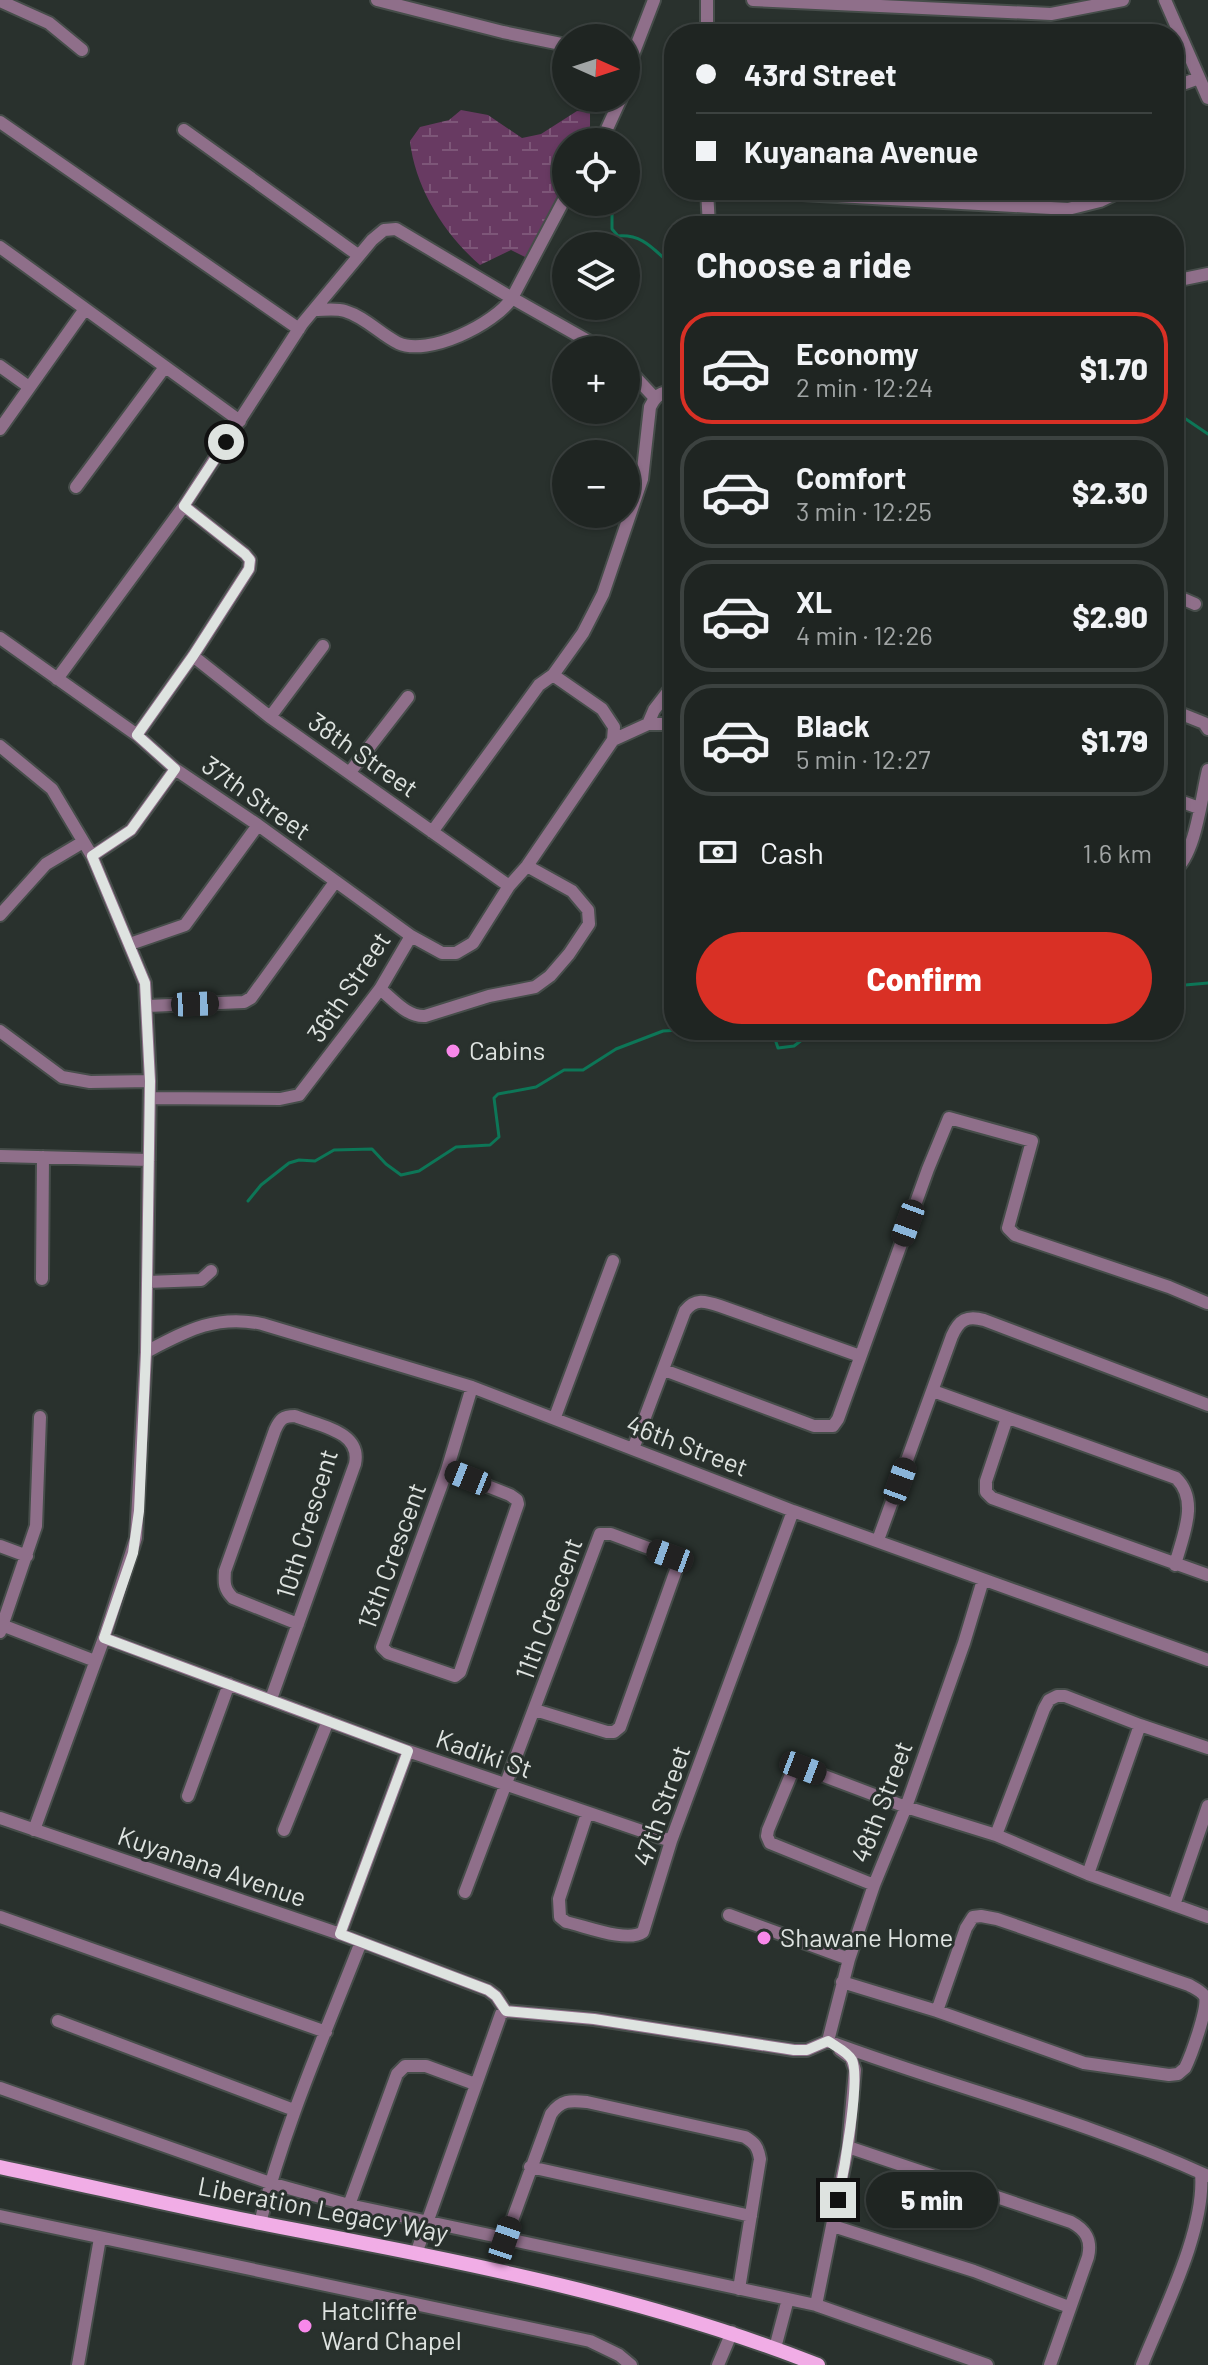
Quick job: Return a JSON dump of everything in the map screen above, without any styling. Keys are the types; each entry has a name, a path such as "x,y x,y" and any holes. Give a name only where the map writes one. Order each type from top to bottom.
{"main road":[{"name":"Liberation Legacy Way","path":"0,2167 260,2223 417,2251 620,2299 732,2332 818,2365"}],"street":[{"path":"377,0 552,42"},
{"path":"640,32 654,0"},
{"path":"707,0 707,24"},
{"path":"753,0 1051,14 1123,0"},
{"path":"1165,0 1175,24"},
{"path":"0,1 49,23 82,50"},
{"path":"1184,44 1208,98"},
{"path":"1184,83 1199,78"},
{"path":"0,122 299,329"},
{"path":"184,130 358,255"},
{"path":"926,200 1068,209 1102,200"},
{"path":"314,310 346,311 400,344 418,346 467,333 490,320 512,298 555,216"},
{"path":"57,679 184,506 299,329 358,255 384,230 396,229 579,336"},
{"path":"0,247 240,421"},
{"path":"1184,279 1208,274"},
{"path":"0,429 85,309"},
{"path":"0,366 29,387"},
{"path":"76,487 165,367"},
{"path":"640,382 654,397"},
{"path":"432,832 539,685 553,675 583,633 603,594 642,479 650,407 654,397 664,392"},
{"path":"137,735 249,569 250,560 184,506"},
{"path":"1184,599 1195,604"},
{"name":"37th Street","path":"0,638 137,735 175,769 411,936"},
{"path":"270,717 323,646"},
{"name":"38th Street","path":"193,656 270,717 509,886"},
{"path":"553,675 602,709 614,727 613,740 648,724 664,724"},
{"path":"350,772 408,697"},
{"path":"648,724 664,697"},
{"path":"1184,715 1204,723 1208,729"},
{"name":"36th Street","path":"150,1098 280,1099 299,1095 380,989 411,936 442,953 466,950 473,943 509,886 527,866 613,740"},
{"path":"0,746 52,789 92,856 145,983 150,1081 146,1352 136,1538 104,1638 34,1830"},
{"path":"92,856 131,830 175,769"},
{"path":"1184,861 1208,770"},
{"path":"1184,803 1199,808"},
{"path":"130,944 185,925 258,825"},
{"path":"0,915 46,864 83,842"},
{"path":"380,989 407,1012 425,1016 489,996 535,987 550,976 589,924 588,910 572,891 527,866"},
{"path":"147,1006 244,1002 251,998 335,882"},
{"path":"0,1031 62,1077 90,1082 150,1081"},
{"path":"664,1370 814,1426 833,1426 949,1118 1032,1141 1008,1228 1015,1235 1207,1303"},
{"path":"0,1156 149,1160"},
{"path":"42,1279 43,1157"},
{"path":"555,1417 613,1261"},
{"path":"147,1282 201,1280 211,1271"},
{"path":"633,1449 685,1311 691,1303 700,1301 860,1356"},
{"path":"878,1540 957,1326 965,1318 974,1317 1208,1405"},
{"name":"46th Street","path":"146,1352 185,1332 224,1321 262,1324 472,1387 793,1511 1208,1660"},
{"name":"13th Crescent","path":"447,1470 510,1495 518,1504 460,1672 455,1676 388,1653 382,1647 447,1470 472,1387"},
{"path":"933,1391 1176,1478 1189,1495 1189,1506 1175,1565"},
{"name":"10th Crescent","path":"271,1699 298,1624 357,1453 348,1437 295,1416 285,1416 275,1430 224,1580 225,1590 233,1598 298,1624"},
{"path":"40,1417 39,1510 27,1556 1,1628 95,1661"},
{"path":"1007,1418 986,1481 986,1492 992,1498 1208,1575"},
{"name":"47th Street","path":"587,1814 559,1899 560,1917 566,1922 623,1936 638,1935 643,1932 671,1841 793,1511"},
{"name":"11th Crescent","path":"465,1892 600,1534 611,1534 670,1556 677,1565 676,1570 620,1727 614,1732 607,1732 535,1710"},
{"path":"0,1546 27,1556"},
{"name":"48th Street","path":"828,2041 849,1959 964,1643 983,1580"},
{"name":"Kadiki St","path":"104,1638 408,1751 671,1841"},
{"path":"188,1796 229,1684"},
{"path":"996,1835 1049,1700 1057,1696 1065,1696 1208,1748"},
{"path":"284,1830 328,1721"},
{"path":"1088,1874 1140,1725"},
{"path":"340,1934 408,1751"},
{"path":"874,1885 770,1843 767,1836 793,1770 799,1767 906,1807 996,1835 1088,1874 1208,1917"},
{"path":"1174,1905 1208,1806"},
{"name":"Kuyanana Avenue","path":"0,1818 340,1934 488,1990 506,2011"},
{"path":"729,1915 849,1959"},
{"path":"842,1982 937,2011 1084,2063 1169,2075 1178,2074 1185,2068 1206,2008 1205,1997 1189,1985 981,1916 973,1917 966,1928 937,2011"},
{"path":"0,1917 326,2032"},
{"path":"260,2223 294,2110 361,1942"},
{"path":"417,2251 475,2084 501,2014 506,2011 594,2019 794,2050 807,2050 828,2041 899,2068 1047,2114 1204,2175 1193,2234 1142,2365"},
{"path":"58,2021 294,2110"},
{"path":"816,2305 848,2147 855,2070 851,2058 828,2041"},
{"path":"349,2205 397,2074 405,2066 426,2066 475,2084"},
{"path":"0,2088 270,2183 426,2223 816,2305 987,2365"},
{"path":"505,2240 551,2114 566,2100 587,2102 745,2137 754,2142 760,2159 739,2289"},
{"path":"848,2147 1080,2227 1087,2233 1090,2250 1050,2365"},
{"path":"530,2167 751,2216"},
{"path":"0,2216 590,2341 619,2355 631,2365"},
{"path":"833,2226 974,2271 1069,2307"},
{"path":"78,2365 100,2238"},
{"path":"775,2348 788,2299"},
{"path":"718,2365 732,2332"}],"green space":[{"path":"461,110 488,115 522,138 541,134 575,112 590,112 590,128 552,128 554,216 536,253 525,257 511,250 480,265 444,225 418,176 410,141 420,127 449,120"}],"waterway":[{"path":"612,216 612,229 618,236 643,241 664,258"},
{"path":"1184,418 1208,434"},
{"path":"1184,986 1208,983"},
{"path":"248,1201 261,1185 289,1163 315,1161 334,1150 372,1149 401,1175 419,1171 456,1147 490,1145 499,1137 494,1098 498,1094 536,1087 564,1070 583,1070 616,1049 664,1031"},
{"path":"775,1040 778,1048 794,1046 802,1040"}],"place":[{"name":"Cabins","path":"453,1051"},
{"name":"Shawane Home","path":"764,1938"},
{"name":"Hatcliffe Ward Chapel","path":"305,2326"}],"route":[{"path":"226,442 184,506 245,554 250,560 249,569 137,735 175,769 131,830 92,856 145,983 150,1081 146,1352 139,1511 133,1553 104,1638 408,1751 340,1934 488,1990 506,2011 594,2019 794,2050 807,2050 828,2041 851,2058 855,2070 848,2147 838,2200"}]}
